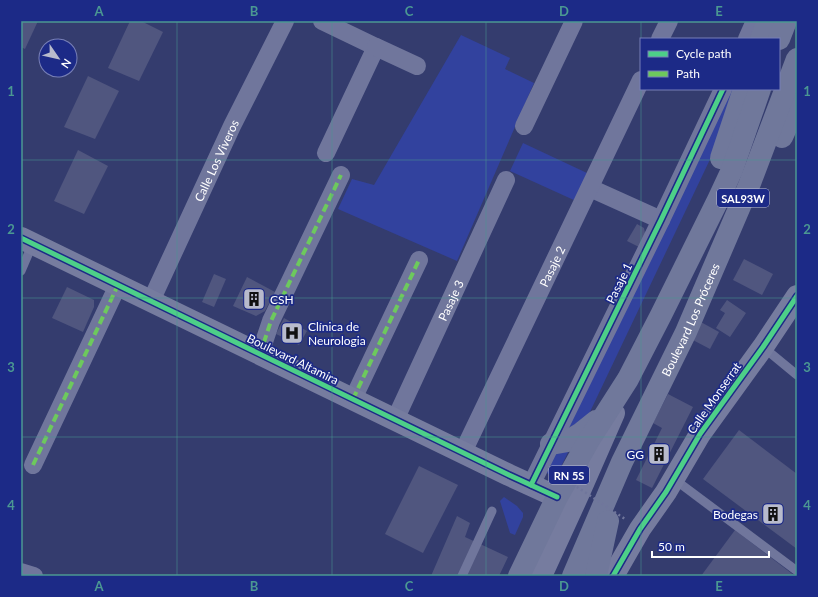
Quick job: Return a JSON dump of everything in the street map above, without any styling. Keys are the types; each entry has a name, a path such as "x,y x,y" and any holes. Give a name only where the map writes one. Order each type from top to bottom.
{"highway":[{"path":"761,38 768,21"},
{"path":"779,38 786,21"},
{"name":"Boulevard Los Próceres","path":"574,576 622,462 686,332 750,183 797,59"},
{"path":"701,234 715,175 744,90"},
{"name":"SAL93W","path":"628,379 732,170 760,90"},
{"path":"686,332 755,197 797,104"},
{"path":"551,444 568,441 593,424 605,412 628,379"},
{"name":"RN 5S","path":"519,576 526,555 557,497 589,440 628,379"},
{"path":"596,576 622,462"},
{"path":"582,576 588,542"}],"street":[{"name":"Calle Los Viveros","path":"151,301 232,126 285,21"},
{"path":"322,21 417,66"},
{"path":"524,126 574,21"},
{"path":"660,38 669,21"},
{"path":"748,38 756,21"},
{"path":"326,153 376,47"},
{"name":"Pasaje 2","path":"463,452 640,82"},
{"name":"Pasaje 1","path":"531,485 661,220 723,90"},
{"path":"260,354 271,321 340,175"},
{"name":"Pasaje 3","path":"395,420 506,180"},
{"path":"590,188 661,220"},
{"name":"Boulevard Altamira","path":"27,240 463,452 508,478 531,485 557,497"},
{"path":"353,399 419,260"},
{"path":"33,465 118,285"},
{"name":"Calle Monserrat","path":"627,576 670,486 700,434 763,347 797,296"},
{"path":"541,576 579,493 628,379"},
{"name":"Calle Monserrat","path":"613,576 640,529 670,486"},
{"path":"21,572 34,576"}],"lane":[{"path":"21,271 27,240"},
{"path":"763,347 797,375"},
{"path":"670,486 797,571"},
{"path":"462,576 492,512"}],"path":[{"path":"556,473 625,519"}],"shaded area":[{"path":"461,35 510,58 505,69 534,83 457,261 338,209 352,179 374,185"},
{"path":"729,90 740,90 714,151 588,416 564,431"},
{"path":"523,143 587,173 576,201 510,171"},
{"path":"571,446 556,477 554,478 545,470 552,456"},
{"path":"504,497 517,506 523,513 523,517 515,535 510,533 500,501"}],"building":[{"path":"21,21 38,21 25,49 21,47"},
{"path":"130,21 141,21 163,32 139,81 108,68"},
{"path":"88,76 119,91 95,139 64,127"},
{"path":"78,150 108,166 84,214 54,201"},
{"path":"637,224 644,228 645,233 643,249 627,241"},
{"path":"744,259 773,274 762,295 733,280"},
{"path":"214,274 226,279 214,307 202,302"},
{"name":"CSH","path":"247,277 275,292 265,311 256,316 233,306"},
{"path":"67,287 94,300 94,307 83,332 52,318"},
{"path":"727,300 746,313 730,337 716,328 725,313 720,310"},
{"path":"284,318 307,331 299,345 276,334"},
{"path":"699,321 719,332 710,349 689,338"},
{"name":"GG","path":"668,394 693,407 652,488 636,480 662,428 653,423"},
{"name":"Bodegas","path":"739,430 797,474 797,549 703,479"},
{"path":"419,466 458,485 423,553 385,534"},
{"path":"457,516 470,523 465,537 508,557 499,576 431,576"},
{"name":"Bodegas","path":"735,530 795,576 701,576"}],"marked path":[{"path":"260,354 271,321 341,175"},
{"path":"353,399 419,260"},
{"path":"33,465 118,285"}],"cycle path":[{"path":"531,485 661,220 723,90"},
{"path":"21,238 557,497"},
{"path":"613,576 640,529 666,492 700,434 763,347 797,296"}],"place":[{"name":"CSH","path":"254,299"},
{"name":"Clínica de Neurologia","path":"292,333"},
{"name":"GG","path":"659,454"},
{"name":"Bodegas","path":"773,514"}]}
